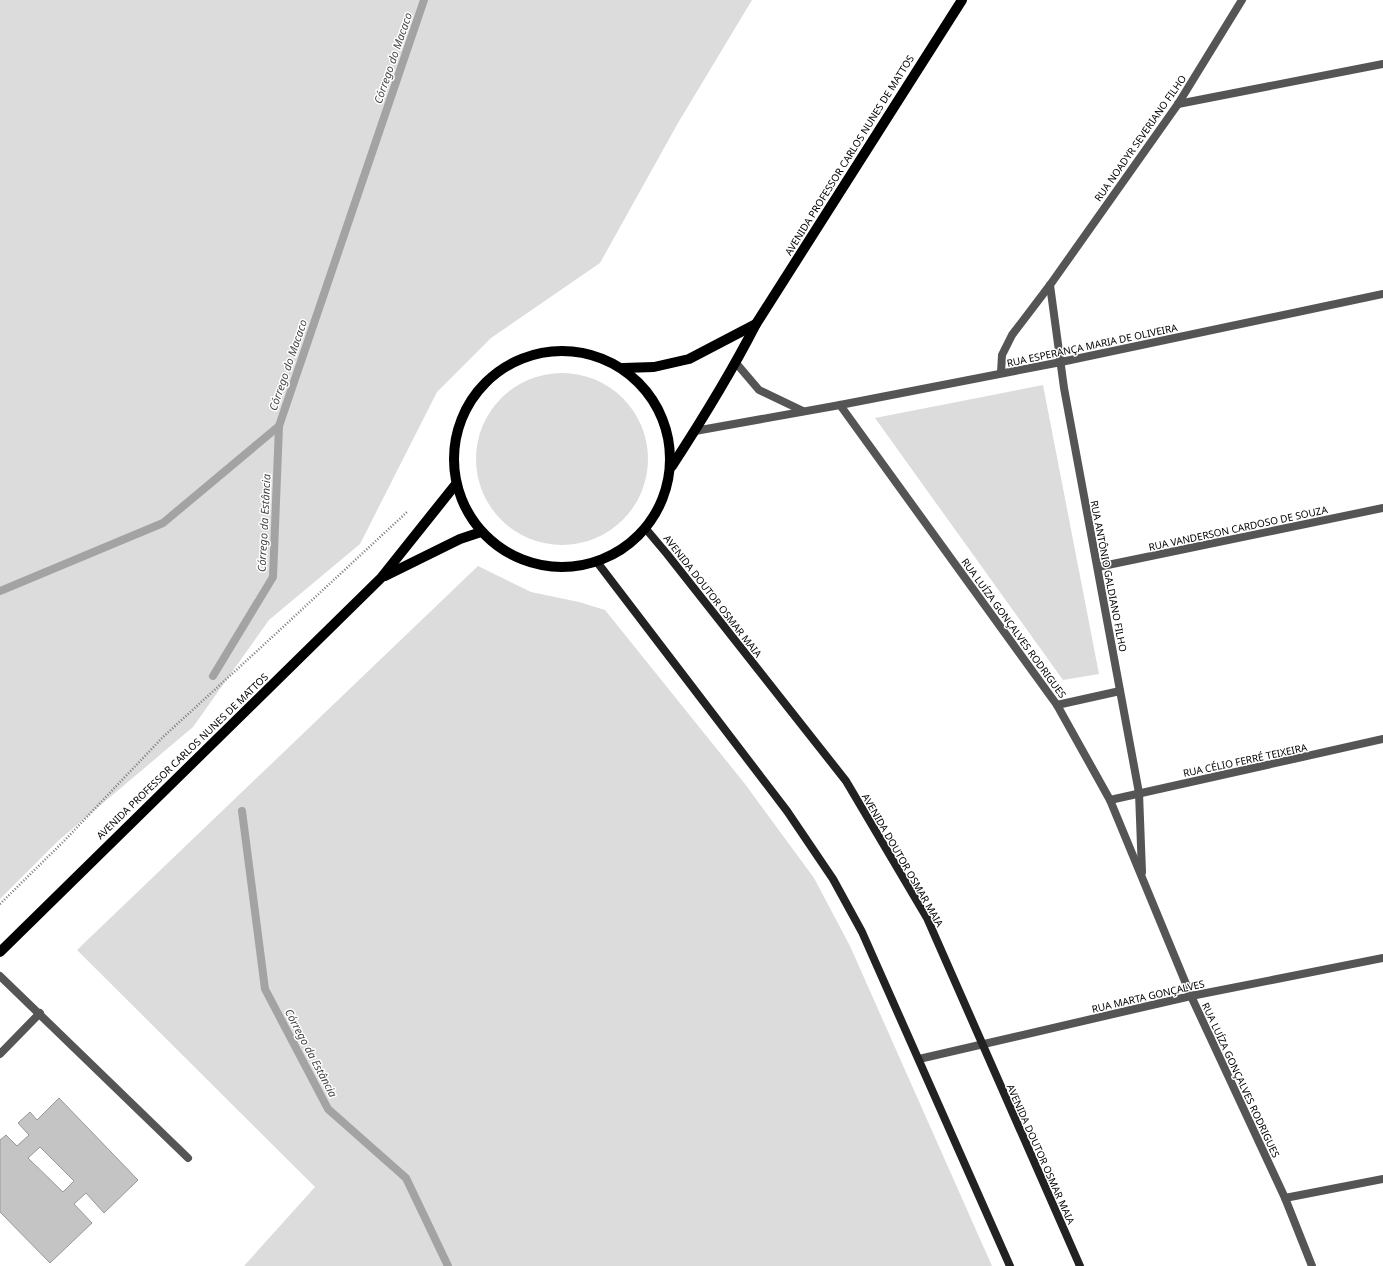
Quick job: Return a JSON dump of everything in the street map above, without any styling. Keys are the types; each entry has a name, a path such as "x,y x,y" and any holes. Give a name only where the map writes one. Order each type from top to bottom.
{"main road":[{"name":"AVENIDA PROFESSOR CARLOS NUNES DE MATTOS","path":"672,466 736,363 756,324 962,0"},
{"name":"AVENIDA PROFESSOR CARLOS NUNES DE MATTOS","path":"622,368 654,367 689,359 756,324"},
{"path":"552,351 588,353 622,368 650,394 667,428 672,466 664,499 646,529 624,549 597,562 556,568 515,557 481,532 465,509 456,484 454,447 464,412 486,382 516,360 552,351"},
{"name":"AVENIDA PROFESSOR CARLOS NUNES DE MATTOS","path":"0,952 381,578 456,484"},
{"name":"AVENIDA PROFESSOR CARLOS NUNES DE MATTOS","path":"381,578 460,539 481,532"}],"street":[{"name":"RUA NOADYR SEVERIANO FILHO","path":"1002,373 1002,355 1012,335 1050,285 1178,104 1242,0"},
{"path":"1178,104 1383,64"},
{"path":"1050,285 1061,362"},
{"name":"RUA ESPERANÇA MARIA DE OLIVEIRA","path":"695,431 840,405 1061,362 1383,294"},
{"name":"RUA ANTÔNIO GALDIANO FILHO","path":"1061,362 1064,388 1139,793"},
{"path":"736,363 759,390 803,411"},
{"name":"RUA LUÍZA GONÇALVES RODRIGUES","path":"840,405 1058,705 1110,800 1191,996 1285,1198 1312,1266"},
{"name":"RUA VANDERSON CARDOSO DE SOUZA","path":"1098,567 1383,508"},
{"name":"AVENIDA DOUTOR OSMAR MAIA","path":"646,529 846,781 927,918 1080,1266"},
{"path":"597,562 787,812 833,879 862,932 1010,1266"},
{"path":"1058,705 1120,691"},
{"name":"RUA CÉLIO FERRÉ TEIXEIRA","path":"1110,800 1383,739"},
{"name":"RUA LUÍZA GONÇALVES RODRIGUES","path":"1139,793 1143,879"},
{"name":"RUA MARTA GONÇALVES","path":"919,1059 982,1046 1191,996 1383,958"},
{"path":"0,976 188,1158"},
{"path":"0,1054 40,1014"},
{"path":"1285,1198 1383,1179"}],"path":[{"path":"0,904 64,841 163,736 410,510"}],"shaded area":[{"path":"0,0 752,0 678,123 600,263 491,338 437,392 360,544 269,620 193,727 58,841 0,899"},
{"path":"554,373 570,373 603,383 623,398 638,418 646,442 648,459 646,476 638,500 623,520 603,535 587,541 570,545 554,545 521,535 501,520 496,514 486,500 480,484 476,467 476,451 486,418 501,398 507,393 521,383 537,377"},
{"path":"1043,385 1099,674 1063,680 875,418"},
{"path":"478,566 531,592 579,602 605,610 745,784 814,878 850,946 992,1266 244,1266 315,1187 77,950"}],"building":[{"path":"59,1098 138,1180 104,1213 86,1193 74,1204 92,1223 50,1263 0,1212 0,1140 6,1135 17,1146 29,1135 18,1123 30,1112 37,1120","holes":["40,1147 74,1181 63,1192 28,1158"]}],"waterway":[{"name":"Córrego do Macaco","path":"0,591 163,523 279,426 424,0"},
{"name":"Córrego da Estância","path":"213,676 273,577 279,426"},
{"name":"Córrego da Estância","path":"242,811 265,989 328,1109 406,1178 448,1266"}]}
